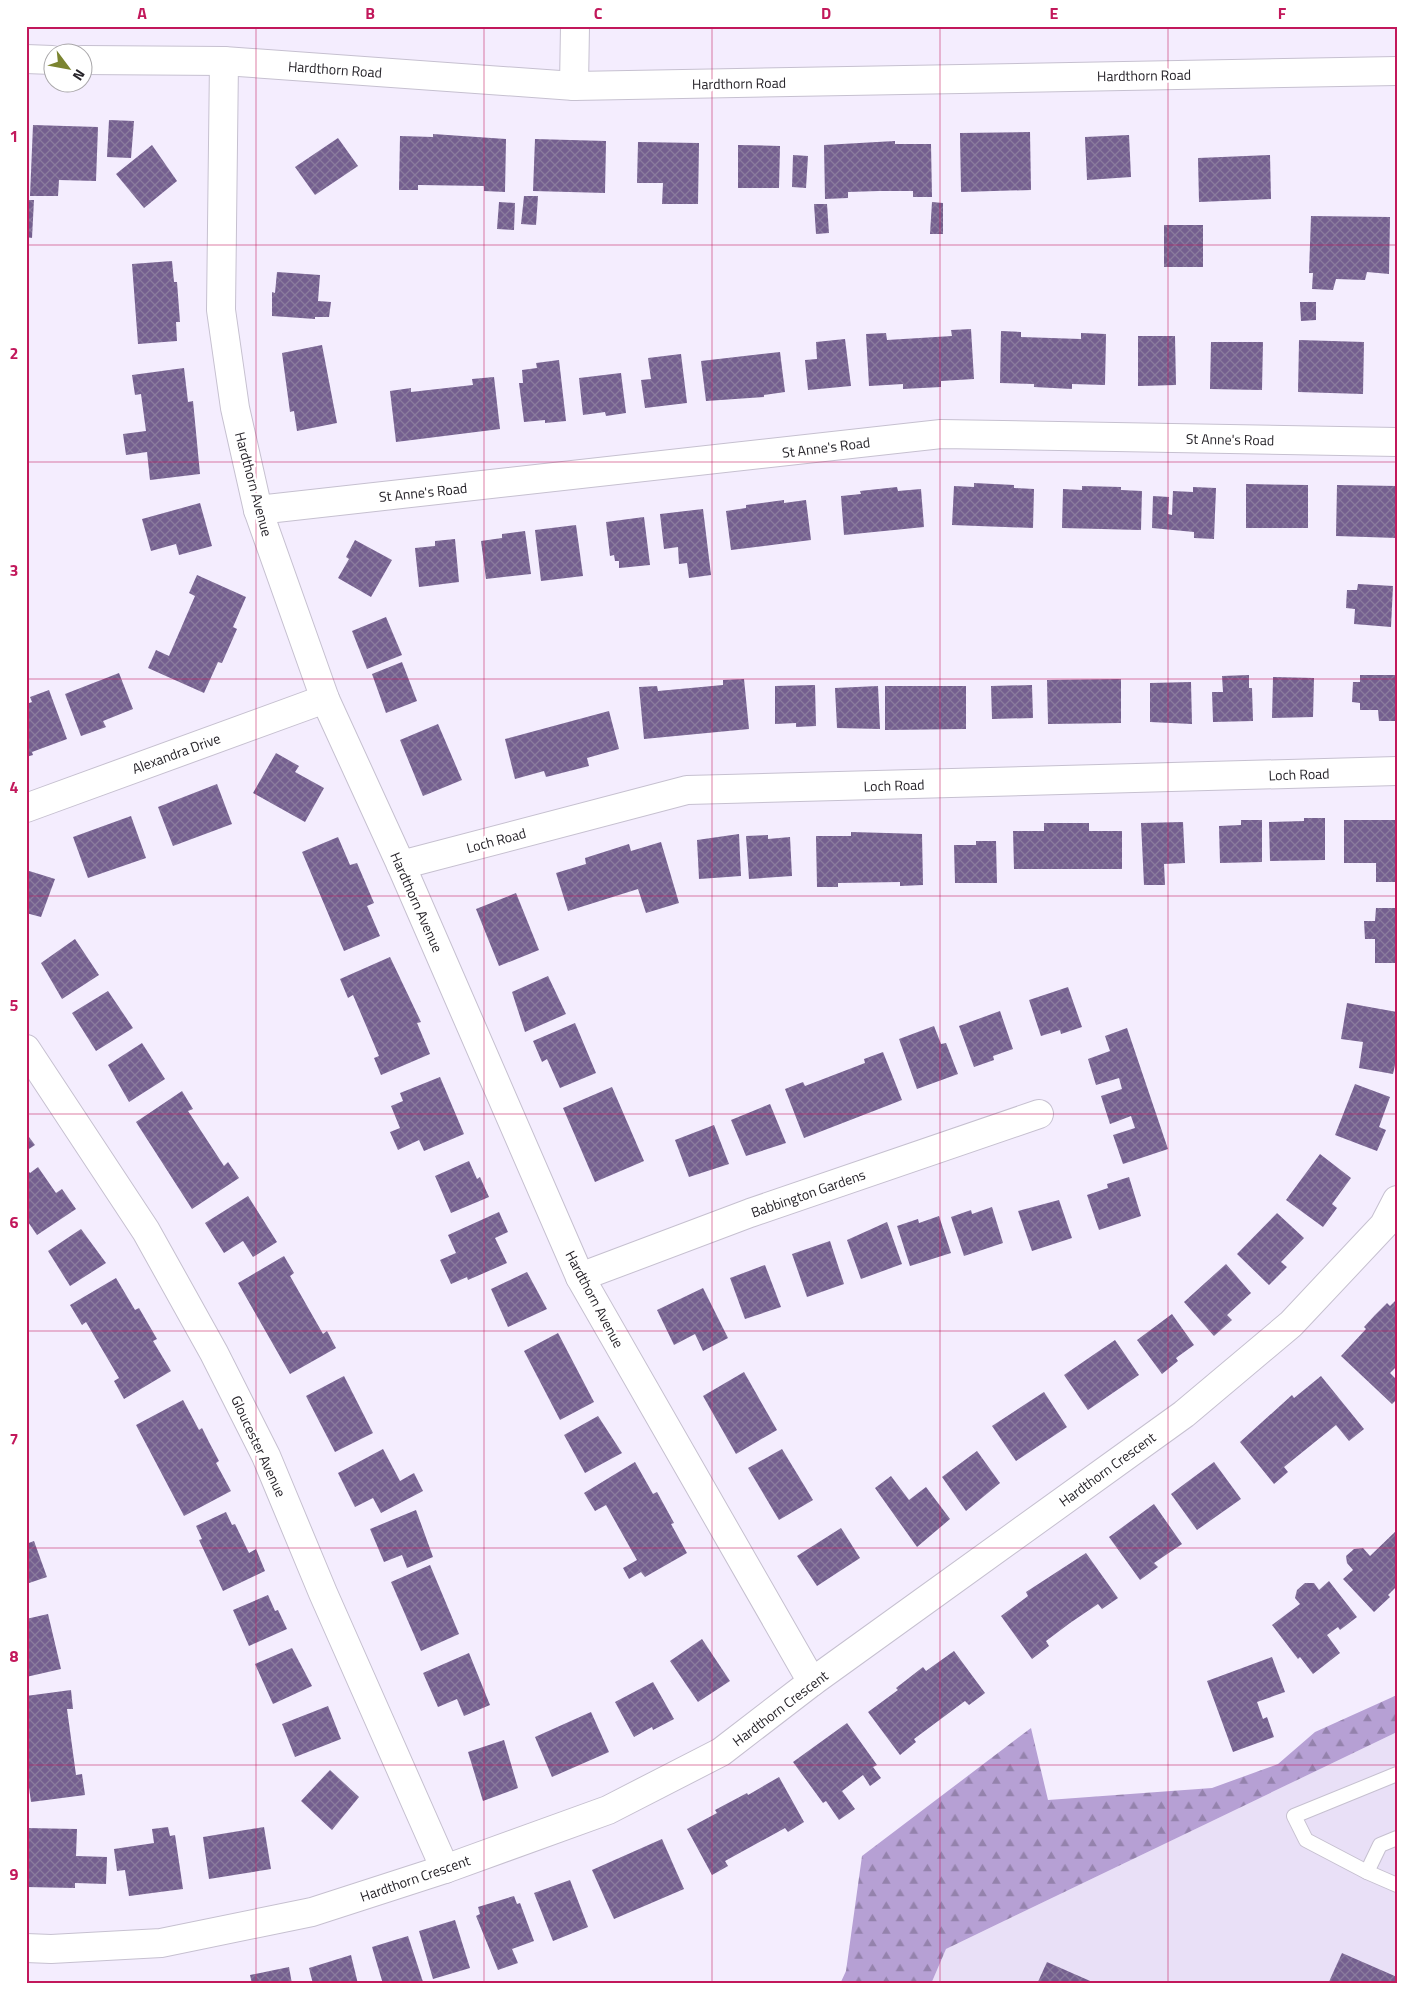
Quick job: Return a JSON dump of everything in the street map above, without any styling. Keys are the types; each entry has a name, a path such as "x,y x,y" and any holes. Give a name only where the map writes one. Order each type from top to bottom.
{"street":[{"path":"574,86 575,26"},
{"path":"26,59 42,60"},
{"name":"Hardthorn Road","path":"92,60 224,61 574,86 1397,71"},
{"name":"Hardthorn Avenue","path":"224,61 221,310 235,408 258,510 326,698 401,865 580,1277 812,1682"},
{"name":"St Anne's Road","path":"258,510 942,434 1397,442"},
{"name":"Alexandra Drive","path":"26,808 326,698"},
{"name":"Loch Road","path":"401,865 687,790 1397,771"},
{"name":"Gloucester Avenue","path":"26,1049 146,1231 218,1362 266,1456 323,1593 445,1869"},
{"name":"Babbington Gardens","path":"580,1277 750,1213 1039,1114"},
{"name":"Hardthorn Crescent","path":"26,1948 51,1950 161,1943 312,1912 445,1869 608,1810 721,1752 812,1682 1184,1414 1290,1324 1384,1225 1397,1200"}],"lane":[{"path":"1397,1774 1294,1816 1306,1840 1367,1872 1397,1885"},
{"path":"1367,1872 1380,1845 1397,1838"}],"shaded area":[{"path":"1397,1732 1397,1984 931,1984 946,1949"}],"green space":[{"path":"1397,1695 1397,1732 946,1949 931,1984 840,1984 846,1971 862,1856 1031,1728 1048,1800 1212,1788 1278,1764 1315,1732"}],"building":[{"path":"109,120 134,121 131,158 107,157"},
{"path":"33,125 98,127 96,181 59,180 58,196 30,196"},
{"path":"1030,132 1031,190 961,192 960,133"},
{"path":"433,134 506,139 505,192 484,191 484,186 418,185 418,190 399,190 400,136 433,137"},
{"path":"1129,135 1131,177 1087,180 1085,137"},
{"path":"338,138 358,166 315,195 295,167"},
{"path":"535,139 606,141 605,193 533,191"},
{"path":"895,141 895,144 931,144 932,197 913,197 913,191 879,191 848,192 848,198 825,199 824,145"},
{"path":"638,142 699,143 698,204 662,204 663,183 637,183"},
{"path":"152,145 177,181 144,208 116,174"},
{"path":"738,145 780,146 779,188 738,188"},
{"path":"793,155 808,156 806,188 792,187"},
{"path":"1270,155 1271,199 1199,202 1198,158"},
{"path":"524,196 538,196 536,225 521,224"},
{"path":"26,200 34,200 32,238 26,237"},
{"path":"499,202 515,203 514,230 497,229"},
{"path":"932,202 943,203 943,234 930,234"},
{"path":"814,204 827,204 829,233 816,234"},
{"path":"1311,216 1390,217 1389,274 1367,272 1365,280 1336,279 1333,290 1312,289 1313,273 1309,273"},
{"path":"1164,225 1203,225 1203,267 1164,267"},
{"path":"172,261 174,282 177,282 180,322 176,322 177,341 138,344 132,264"},
{"path":"277,272 320,275 318,301 331,302 329,317 315,317 315,319 272,316 272,292 275,293"},
{"path":"1300,302 1316,302 1316,320 1301,321"},
{"path":"971,329 974,379 941,381 941,387 903,389 903,384 869,386 866,334 886,333 887,340 952,336 951,330"},
{"path":"1001,331 1021,332 1021,337 1081,339 1081,333 1106,334 1105,385 1072,384 1072,389 1034,387 1034,384 1000,383"},
{"path":"1138,336 1175,336 1176,385 1138,386"},
{"path":"845,339 851,386 808,390 805,360 817,359 816,342"},
{"path":"1299,340 1364,342 1363,394 1298,392"},
{"path":"1211,342 1263,342 1262,390 1210,389"},
{"path":"322,345 337,423 297,431 294,411 290,412 282,353"},
{"path":"780,352 785,392 764,395 764,397 706,401 701,361"},
{"path":"681,354 687,403 645,408 641,380 651,379 648,358"},
{"path":"559,360 566,421 524,422 519,383 523,383 522,370 537,368 536,363"},
{"path":"184,368 188,402 193,401 200,474 150,480 147,452 126,455 123,434 146,431 141,394 135,395 132,375"},
{"path":"621,373 626,413 606,416 605,412 583,415 579,378"},
{"path":"494,377 500,429 396,442 390,391 411,388 411,392 473,385 472,379"},
{"path":"974,483 1014,485 1014,488 1034,489 1033,528 952,525 954,486 974,487"},
{"path":"1246,484 1308,485 1308,528 1246,528"},
{"path":"1337,485 1397,486 1397,538 1336,536"},
{"path":"1082,486 1121,487 1121,490 1142,491 1141,530 1062,528 1063,489 1082,490"},
{"path":"897,487 898,491 921,489 924,527 844,535 841,496 861,494 860,491"},
{"path":"1193,487 1216,488 1214,539 1194,538 1194,532 1152,528 1153,496 1169,497 1168,514 1172,515 1173,491 1193,492"},
{"path":"784,500 784,503 806,500 811,540 731,550 726,511 746,508 746,505"},
{"path":"200,503 212,546 179,555 176,544 151,551 142,519"},
{"path":"703,509 711,575 689,578 687,563 679,564 678,547 664,549 660,514"},
{"path":"644,517 650,565 619,568 619,561 615,561 614,555 610,556 606,522"},
{"path":"576,525 583,576 541,581 535,530"},
{"path":"525,531 531,574 486,579 481,541 502,538 502,534"},
{"path":"455,539 459,582 419,587 415,548 435,546 435,541"},
{"path":"355,540 392,560 371,597 338,578 349,559 346,557"},
{"path":"197,575 246,597 233,627 237,629 222,663 218,662 204,693 148,668 156,650 169,656 195,596 189,593"},
{"path":"1358,584 1393,586 1391,627 1354,624 1355,609 1346,608 1347,590 1357,590"},
{"path":"386,617 402,655 367,669 352,631"},
{"path":"402,662 417,701 386,713 372,674"},
{"path":"119,673 133,709 103,721 106,727 81,736 65,694"},
{"path":"1249,675 1249,688 1252,688 1253,721 1213,722 1212,692 1223,692 1222,676"},
{"path":"1360,675 1397,675 1397,721 1379,721 1378,710 1360,710 1360,703 1352,702 1353,682 1360,682"},
{"path":"1273,677 1314,678 1313,717 1272,718"},
{"path":"744,679 749,729 644,739 639,687 657,686 658,691 723,685 723,680"},
{"path":"1121,679 1121,723 1048,724 1047,680"},
{"path":"1191,682 1192,724 1150,722 1150,683"},
{"path":"815,685 816,726 796,727 796,723 775,724 775,686"},
{"path":"1032,685 1033,718 992,719 991,686"},
{"path":"878,686 880,729 837,728 835,688"},
{"path":"885,686 966,686 966,729 885,730"},
{"path":"49,690 67,739 32,752 33,755 26,757 26,704 32,702 30,697"},
{"path":"609,711 619,749 587,758 589,766 546,777 544,771 515,779 505,739"},
{"path":"438,724 462,780 423,796 400,740"},
{"path":"276,753 299,766 295,772 324,788 305,822 253,793"},
{"path":"217,784 232,824 173,846 158,807"},
{"path":"131,816 146,858 88,878 73,837"},
{"path":"1304,818 1325,818 1325,860 1270,861 1269,822 1304,821"},
{"path":"1241,820 1262,820 1262,862 1220,863 1219,826 1241,825"},
{"path":"1344,820 1397,820 1397,882 1376,882 1376,863 1344,863"},
{"path":"1183,822 1185,863 1164,864 1165,885 1144,885 1141,823"},
{"path":"1044,823 1089,823 1089,831 1122,831 1122,869 1014,869 1013,831 1044,831"},
{"path":"851,832 922,834 923,885 900,886 900,882 838,883 838,887 817,887 816,836 851,836"},
{"path":"739,834 741,876 699,879 697,840"},
{"path":"768,835 768,839 790,837 792,876 749,879 746,836"},
{"path":"338,837 350,865 357,863 374,903 367,906 380,936 344,951 302,852"},
{"path":"976,841 996,841 997,883 955,883 954,845 976,845"},
{"path":"661,842 679,903 646,913 638,889 568,911 556,873 586,864 585,858 629,844 631,851"},
{"path":"26,870 55,879 41,917 26,913"},
{"path":"516,893 539,950 499,966 476,909"},
{"path":"1376,908 1397,908 1397,963 1375,963 1375,939 1365,939 1364,921 1375,921"},
{"path":"75,939 99,975 62,999 41,963"},
{"path":"390,957 421,1022 417,1023 430,1054 381,1075 374,1058 379,1056 353,995 348,998 340,979"},
{"path":"548,976 566,1014 525,1032 512,992"},
{"path":"1068,987 1082,1027 1061,1034 1060,1030 1041,1036 1029,1000"},
{"path":"108,991 133,1028 96,1051 72,1013"},
{"path":"1347,1003 1397,1012 1397,1056 1393,1074 1359,1068 1363,1042 1341,1039"},
{"path":"1000,1011 1013,1049 993,1056 994,1060 974,1067 959,1026"},
{"path":"575,1023 596,1073 560,1088 547,1059 542,1062 533,1041"},
{"path":"934,1026 941,1044 946,1043 958,1074 917,1089 899,1039"},
{"path":"1127,1028 1168,1149 1123,1164 1113,1135 1135,1128 1131,1116 1110,1124 1101,1096 1122,1089 1119,1078 1096,1085 1088,1059 1110,1051 1105,1036"},
{"path":"142,1043 165,1079 129,1102 108,1065"},
{"path":"883,1052 902,1100 804,1138 785,1089 803,1082 805,1086 865,1063 864,1059"},
{"path":"440,1077 464,1134 424,1151 419,1140 398,1150 390,1132 400,1128 391,1106 403,1101 400,1093"},
{"path":"1355,1084 1390,1097 1379,1127 1386,1130 1377,1151 1335,1135"},
{"path":"612,1087 644,1161 595,1182 563,1108"},
{"path":"182,1091 193,1109 188,1111 224,1166 228,1162 239,1178 192,1209 136,1122"},
{"path":"770,1104 786,1143 746,1156 731,1120"},
{"path":"714,1125 729,1164 689,1177 675,1140"},
{"path":"26,1133 35,1145 26,1151"},
{"path":"1320,1154 1351,1178 1332,1204 1337,1208 1323,1227 1286,1200"},
{"path":"469,1161 477,1179 480,1177 489,1197 451,1213 435,1176"},
{"path":"38,1167 56,1193 62,1189 76,1209 37,1235 26,1219 26,1168 30,1173"},
{"path":"1129,1177 1141,1216 1099,1230 1087,1195 1108,1188 1107,1184"},
{"path":"248,1196 277,1242 253,1257 243,1241 224,1253 205,1223"},
{"path":"1059,1200 1072,1238 1032,1251 1018,1211"},
{"path":"992,1207 1003,1243 964,1256 951,1217 971,1210 972,1214"},
{"path":"499,1212 508,1232 495,1238 507,1263 468,1280 467,1277 451,1284 440,1260 456,1253 448,1235"},
{"path":"1277,1213 1304,1238 1281,1262 1287,1267 1269,1285 1237,1254"},
{"path":"939,1216 951,1253 910,1266 897,1226 918,1219 919,1223"},
{"path":"887,1222 902,1264 861,1279 847,1240"},
{"path":"81,1229 106,1263 70,1286 48,1251"},
{"path":"830,1241 844,1284 807,1297 792,1254"},
{"path":"284,1256 294,1273 290,1276 323,1334 327,1331 336,1348 290,1374 238,1283"},
{"path":"1226,1264 1251,1293 1227,1315 1232,1320 1214,1336 1184,1302"},
{"path":"765,1265 781,1307 745,1319 730,1278"},
{"path":"527,1272 547,1309 508,1327 491,1289"},
{"path":"116,1278 135,1310 139,1308 157,1339 153,1341 171,1371 124,1399 114,1381 119,1378 86,1322 82,1325 70,1305"},
{"path":"703,1288 728,1338 703,1351 695,1334 674,1345 657,1310"},
{"path":"1397,1299 1397,1366 1390,1373 1397,1380 1397,1399 1392,1404 1341,1356 1366,1329 1364,1327 1375,1315 1387,1303 1390,1306"},
{"path":"1172,1314 1194,1345 1176,1358 1178,1361 1162,1374 1137,1340"},
{"path":"558,1333 594,1402 560,1420 524,1351"},
{"path":"1115,1340 1139,1375 1088,1410 1064,1375"},
{"path":"744,1372 777,1430 736,1454 703,1396"},
{"path":"344,1376 373,1433 335,1452 306,1396"},
{"path":"1321,1376 1364,1429 1349,1441 1336,1425 1284,1467 1288,1472 1274,1484 1240,1442 1292,1395 1294,1398"},
{"path":"1044,1392 1067,1427 1016,1461 992,1426"},
{"path":"183,1400 199,1430 202,1428 219,1461 216,1463 231,1491 184,1516 136,1425"},
{"path":"598,1416 622,1453 585,1473 564,1435"},
{"path":"383,1449 400,1481 414,1473 423,1491 381,1513 373,1498 355,1507 338,1473"},
{"path":"782,1449 813,1500 779,1520 748,1468"},
{"path":"977,1451 1000,1483 966,1511 942,1477"},
{"path":"635,1462 653,1494 657,1492 674,1523 671,1524 687,1553 645,1577 641,1572 629,1579 623,1568 637,1560 606,1505 595,1511 584,1493"},
{"path":"1214,1462 1241,1499 1197,1530 1171,1494"},
{"path":"891,1476 909,1500 926,1487 950,1519 917,1547 875,1488"},
{"path":"1154,1504 1182,1544 1154,1563 1158,1567 1140,1580 1109,1537"},
{"path":"416,1510 433,1557 407,1568 402,1555 384,1562 370,1529"},
{"path":"226,1512 232,1525 235,1524 249,1553 256,1549 265,1571 223,1591 199,1540 202,1539 196,1526"},
{"path":"841,1528 860,1558 817,1586 797,1556"},
{"path":"1397,1530 1397,1586 1388,1595 1390,1597 1374,1612 1343,1579 1353,1570 1347,1563 1346,1556 1354,1549 1363,1548 1370,1556"},
{"path":"34,1541 47,1577 26,1584 26,1544"},
{"path":"1086,1553 1118,1598 1102,1609 1098,1604 1070,1623 1046,1641 1049,1646 1032,1659 1001,1616 1028,1596 1026,1592"},
{"path":"430,1565 459,1634 421,1651 391,1582"},
{"path":"1329,1581 1357,1617 1340,1630 1338,1627 1327,1635 1340,1653 1313,1674 1300,1657 1298,1659 1272,1625 1300,1604 1295,1598 1297,1590 1305,1583 1314,1583 1319,1590"},
{"path":"268,1595 275,1611 278,1610 287,1629 249,1646 233,1610"},
{"path":"48,1614 61,1669 26,1677 26,1619"},
{"path":"702,1639 730,1681 698,1702 670,1661"},
{"path":"292,1648 312,1686 273,1704 255,1664"},
{"path":"954,1651 985,1693 969,1705 965,1701 914,1739 916,1742 900,1755 868,1712 898,1690 896,1688 923,1667 926,1671"},
{"path":"469,1653 490,1705 464,1716 457,1699 438,1707 423,1673"},
{"path":"1272,1657 1285,1692 1257,1702 1263,1719 1267,1717 1274,1737 1233,1752 1207,1681"},
{"path":"653,1682 674,1719 653,1730 652,1727 634,1737 615,1702"},
{"path":"71,1690 73,1709 67,1709 76,1775 82,1774 85,1795 31,1802 26,1766 26,1696"},
{"path":"328,1706 341,1739 295,1757 282,1724"},
{"path":"591,1712 609,1752 552,1777 535,1737"},
{"path":"847,1723 877,1765 873,1767 881,1778 870,1786 863,1775 842,1791 855,1809 839,1820 826,1801 823,1803 793,1762"},
{"path":"504,1740 518,1788 483,1801 468,1752"},
{"path":"330,1770 359,1797 332,1830 301,1801"},
{"path":"779,1777 804,1822 788,1832 785,1828 725,1861 728,1866 712,1875 687,1829 717,1813 715,1810 747,1793 748,1795"},
{"path":"168,1827 170,1836 175,1835 183,1889 129,1896 125,1870 117,1871 114,1849 154,1843 152,1829"},
{"path":"264,1827 271,1869 209,1879 203,1837"},
{"path":"27,1828 77,1829 76,1856 107,1857 106,1884 75,1883 75,1888 26,1887"},
{"path":"662,1839 684,1889 614,1919 592,1870"},
{"path":"570,1880 588,1927 553,1941 534,1893"},
{"path":"514,1896 517,1904 520,1903 534,1941 512,1949 518,1963 498,1970 476,1916 480,1914 478,1907"},
{"path":"455,1920 470,1968 433,1979 419,1931"},
{"path":"408,1936 423,1982 383,1984 372,1947"},
{"path":"1342,1953 1397,1977 1397,1984 1328,1984"},
{"path":"351,1955 358,1984 313,1984 309,1968"},
{"path":"1047,1962 1097,1984 1037,1984"},
{"path":"289,1967 292,1984 252,1984 250,1975"}]}
